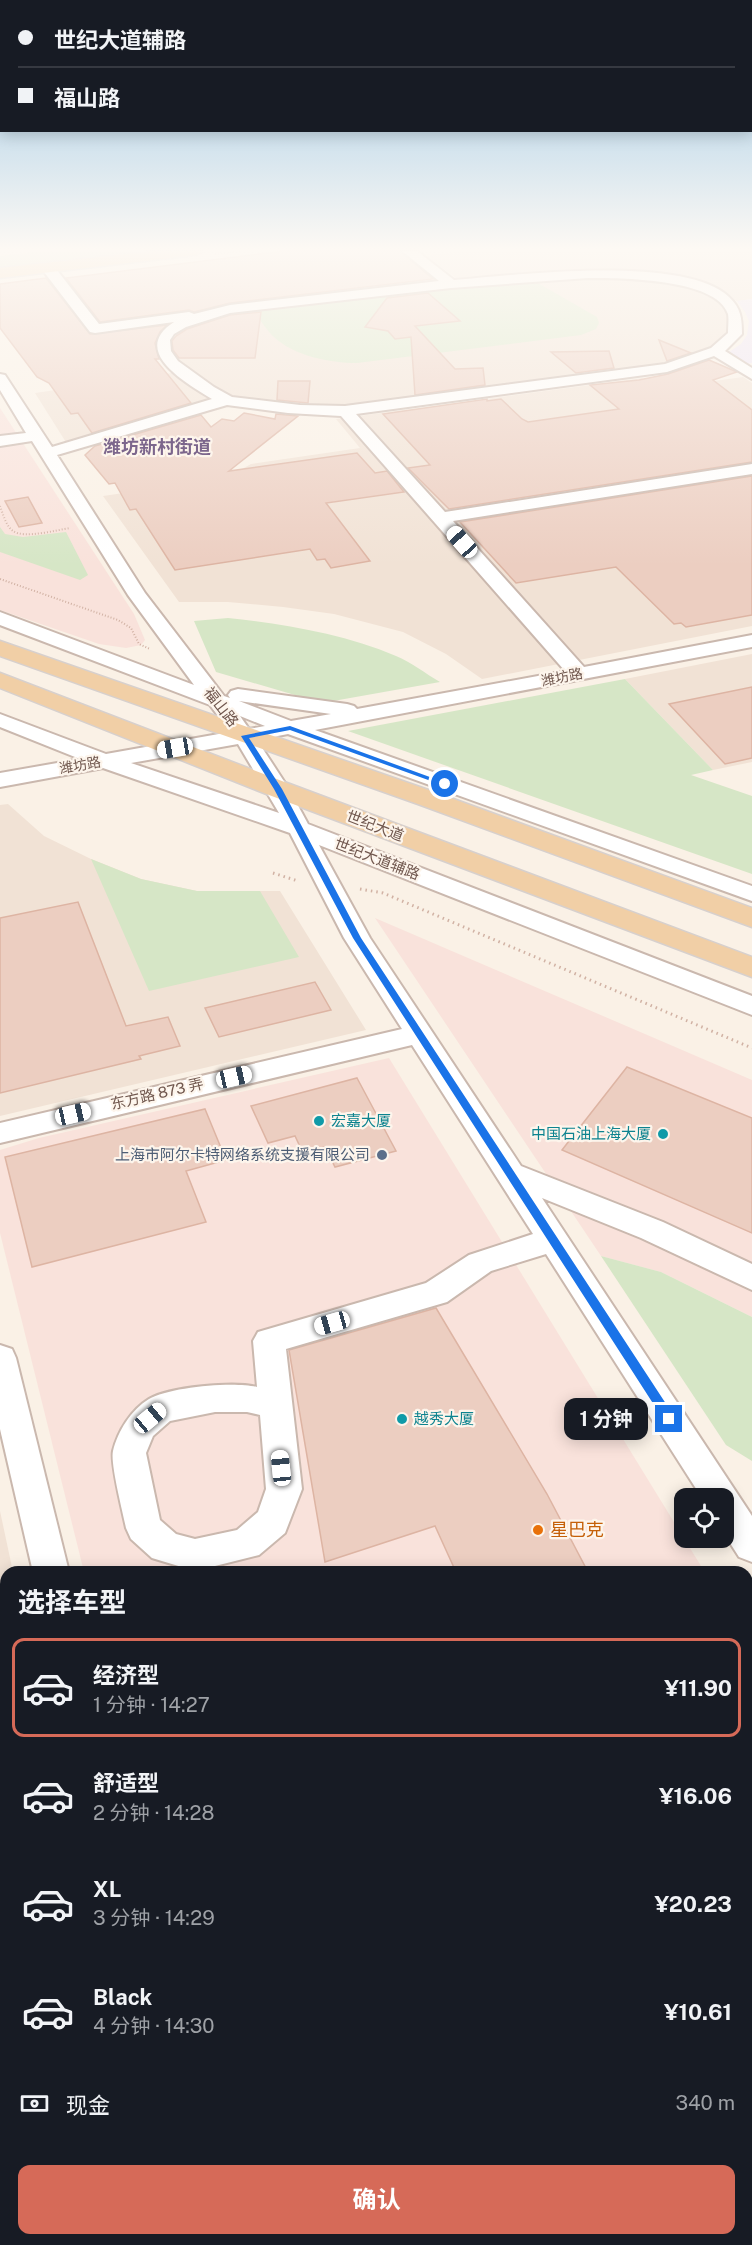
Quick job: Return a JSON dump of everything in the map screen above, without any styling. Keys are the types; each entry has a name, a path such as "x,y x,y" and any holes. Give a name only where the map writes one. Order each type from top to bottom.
{"main road":[{"path":"0,648 180,711 244,736 392,786 752,918"},
{"name":"世纪大道","path":"0,680 278,789 752,968"}],"street":[{"path":"166,356 182,372 226,400 307,412 345,411 667,368 705,356"},
{"path":"723,356 752,375"},
{"name":"福山路","path":"0,378 137,595 183,657 204,692 244,736 278,789 357,938 714,1488"},
{"path":"48,453 226,400"},
{"path":"345,411 579,674"},
{"path":"0,441 37,436"},
{"path":"441,518 752,469"},
{"path":"0,618 204,692 290,728 752,894"},
{"name":"潍坊路","path":"0,780 373,713 752,641"},
{"path":"132,666 183,657"},
{"name":"潍坊路","path":"29,659 204,692 373,713"},
{"name":"世纪大道辅路","path":"0,720 104,761 299,829 752,1006"},
{"name":"东方路 873 弄","path":"0,1132 419,1034"},
{"path":"509,1173 652,1230 752,1278"},
{"path":"274,1405 247,1398 215,1398 161,1409 140,1427 129,1453 144,1528 165,1547 195,1555 246,1544 272,1522 284,1489 269,1341 436,1293 480,1263 553,1240"},
{"path":"0,1358 50,1566"},
{"name":"福山路","path":"734,1518 752,1546"}],"path":[{"path":"0,506 15,533 93,525"},
{"path":"0,579 118,620 131,628 143,648 155,650"},
{"path":"273,873 333,893 358,889 383,892 752,1048"}],"shaded area":[{"path":"690,356 661,366 347,407 290,406 231,396 191,372 175,357"},
{"path":"735,356 752,356 752,363 747,364"},
{"path":"172,373 219,402 69,447 35,393"},
{"path":"743,377 752,383 752,626 482,679 446,654 403,632 334,614 228,602 179,602 103,496 226,478 251,464 360,448 336,419 642,378 656,389"},
{"path":"0,408 134,614 145,640 141,645 126,648 99,644 0,610"},
{"path":"752,654 752,762 713,770 625,679"},
{"path":"8,804 44,836 91,859 141,879 197,891 280,891 366,1030 0,1116 0,805"},
{"path":"375,918 752,1080 752,1317 661,1272 601,1256"},
{"path":"389,1058 674,1522 674,1548 690,1548 701,1566 83,1566 0,1233 0,1150 39,1138"},
{"path":"0,1511 12,1566 0,1566"}],"green space":[{"path":"308,356 415,356 357,363"},
{"path":"0,527 5,534 23,537 66,532 88,575 80,580 0,552"},
{"path":"228,618 292,627 376,648 402,659 440,682 322,703 216,672 194,621"},
{"path":"625,679 713,770 691,775 752,796 752,874 348,731"},
{"path":"91,859 141,879 197,891 260,891 299,957 149,991"},
{"path":"601,1256 661,1272 752,1317 752,1461 726,1445"}],"building":[{"path":"21,356 158,356 159,359 155,359 191,403 92,433 78,413 71,414 49,383 37,377"},
{"path":"177,356 255,356 255,358 179,358"},
{"path":"412,356 443,356 455,369 483,368 485,385 415,395"},
{"path":"555,356 610,356 614,368 576,373"},
{"path":"665,356 683,356 667,361"},
{"path":"709,360 737,372 713,380 752,410 752,462 449,509 408,468 430,465 383,414 487,399 487,401 501,399 528,422 619,409 590,385 639,380 668,374"},
{"path":"278,381 310,381 308,403 277,400"},
{"path":"244,413 275,419 276,414 298,416 229,471 357,453 375,473 387,471 404,492 326,503 370,561 331,568 325,559 317,560 310,549 175,570 136,509 130,510 115,483 109,484 85,455 95,446 201,415 211,427 222,419 234,421"},
{"path":"752,476 752,615 686,627 681,623 674,624 616,567 516,583 460,522"},
{"path":"28,497 42,523 19,527 5,501"},
{"path":"752,687 752,758 725,764 669,704"},
{"path":"78,902 126,1026 168,1017 180,1046 139,1056 141,1059 0,1093 0,918"},
{"path":"315,982 331,1010 219,1037 205,1008"},
{"name":"中国石油上海大厦","path":"627,1067 752,1118 752,1233 562,1150"},
{"name":"宏嘉大厦","path":"357,1078 396,1151 335,1167 325,1147 303,1153 295,1136 268,1143 251,1106"},
{"path":"205,1109 226,1160 186,1171 206,1222 32,1267 5,1157"},
{"name":"越秀大厦","path":"436,1308 547,1494 585,1566 453,1566 435,1526 325,1562 289,1350"}],"place":[{"name":"宏嘉大厦","path":"319,1121"},
{"name":"中国石油上海大厦","path":"663,1134"},
{"name":"上海市阿尔卡特网络系统支援有限公司","path":"382,1155"},
{"name":"越秀大厦","path":"402,1419"},
{"name":"星巴克","path":"538,1530"}],"district":[{"name":"潍坊新村街道","path":"157,447"}],"route":[{"path":"445,784 290,728 244,736 278,789 357,938 669,1419"}]}
